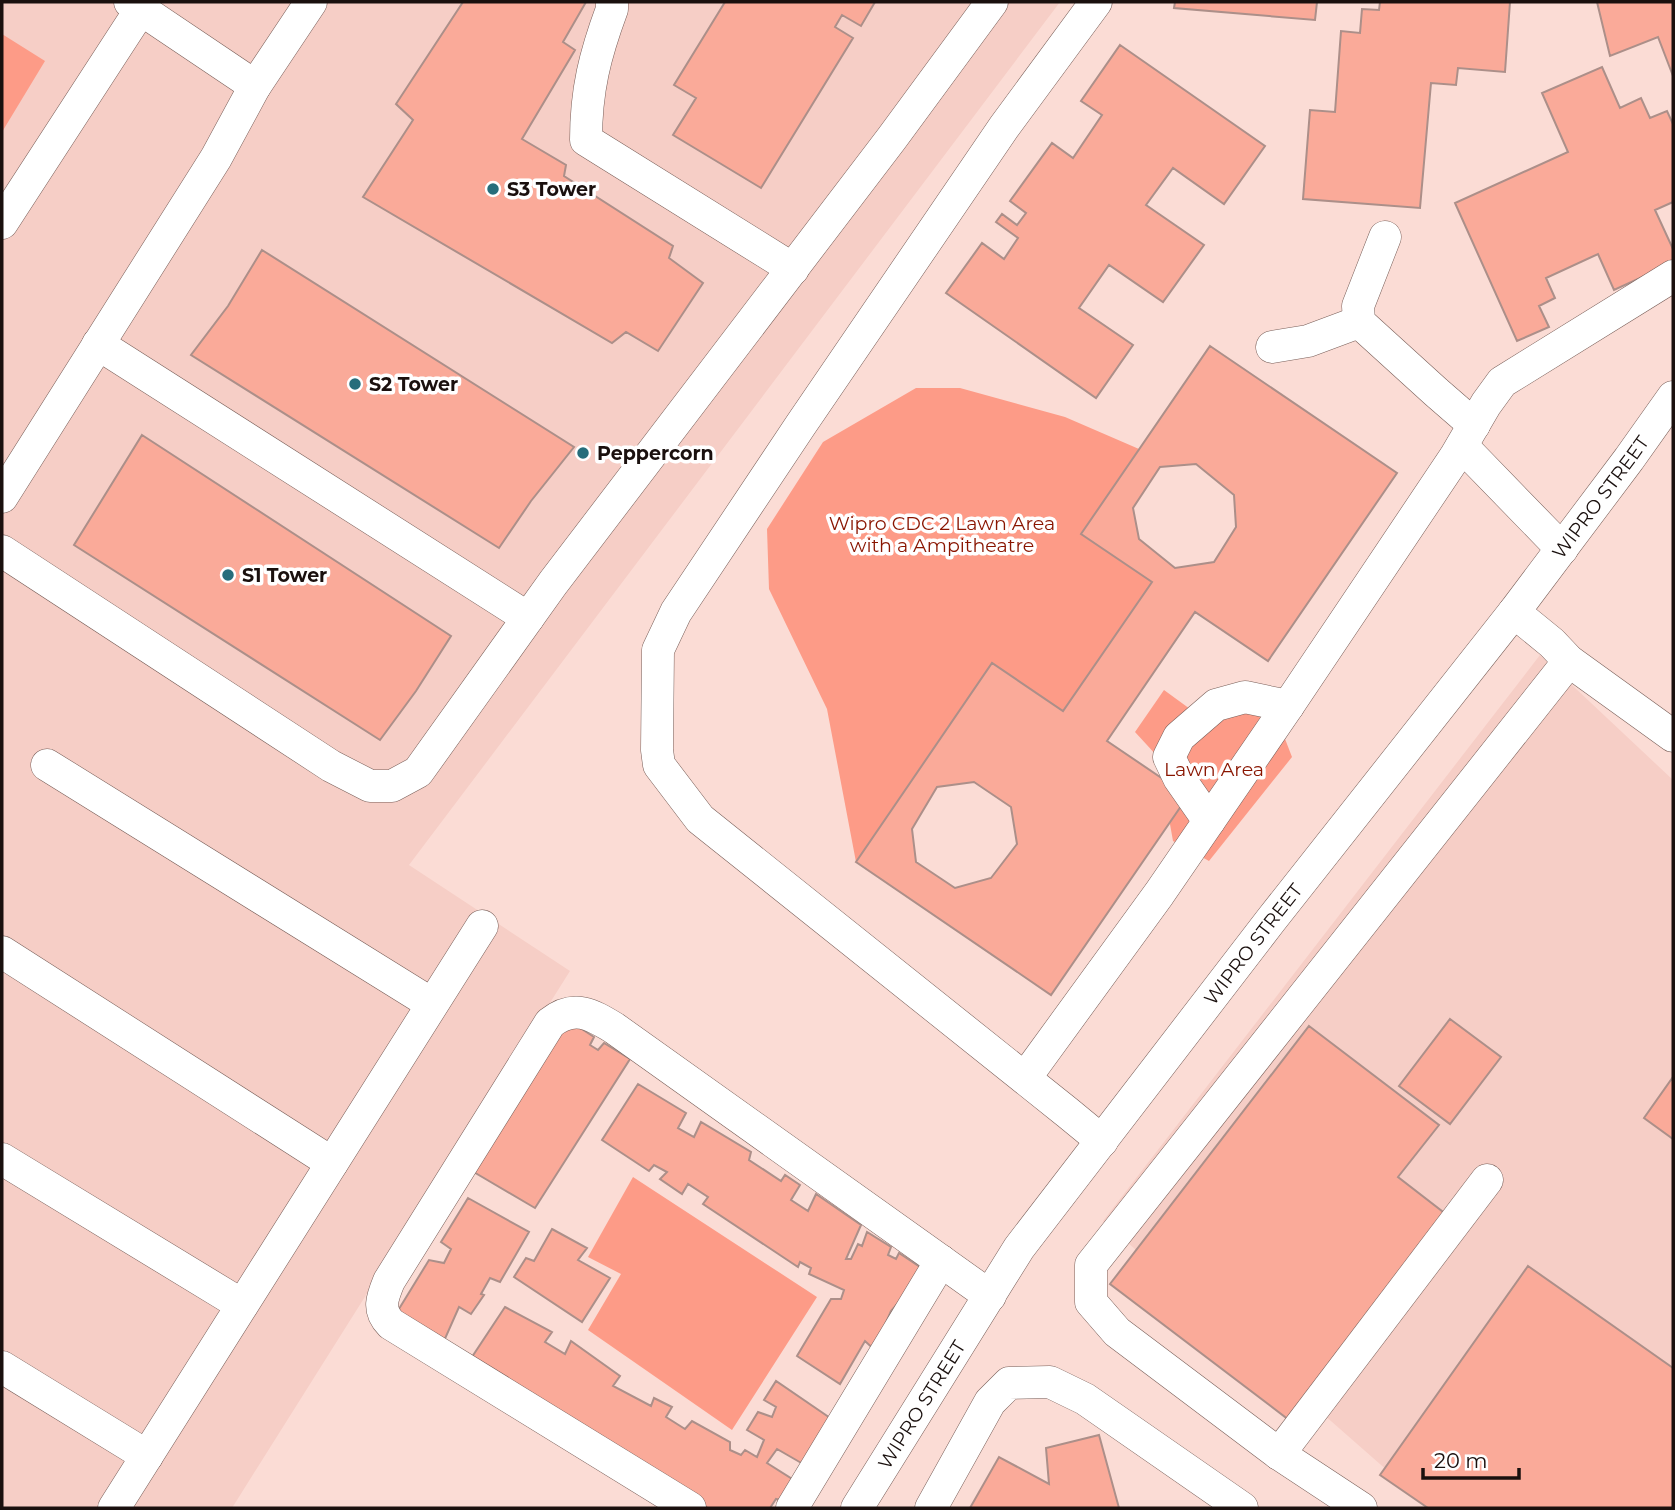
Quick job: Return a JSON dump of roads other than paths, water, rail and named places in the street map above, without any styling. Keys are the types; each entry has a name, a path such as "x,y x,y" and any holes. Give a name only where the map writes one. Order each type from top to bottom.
{"street":[{"path":"2,496 216,158 255,86 310,2"},
{"path":"612,2 590,84 586,140 793,269"},
{"path":"2,551 331,766 370,786 392,786 418,772 553,583 892,138 992,2"},
{"path":"1096,2 1004,127 676,612 658,650 657,750 659,765 700,818 1102,1141"},
{"path":"2,223 136,6 255,86"},
{"path":"1385,237 1358,306 1359,322 1436,393 1562,549"},
{"path":"1025,1079 1159,894 1288,706 1502,382 1673,276"},
{"path":"1272,347 1308,341 1359,322"},
{"path":"98,345 528,618"},
{"name":"WIPRO STREET","path":"857,1508 1019,1248 1514,612 1673,397"},
{"path":"1514,612 1552,643 1569,661 1673,736"},
{"path":"1361,1508 1279,1454 1117,1332 1091,1302 1091,1265 1569,661"},
{"path":"1209,821 1179,778 1169,757 1179,737 1216,705 1245,697 1288,706"},
{"path":"47,765 432,1004"},
{"path":"114,1508 482,926"},
{"path":"2,952 332,1163"},
{"path":"690,1508 383,1317 384,1293 389,1281 550,1023 561,1014 590,1014 614,1028 990,1296"},
{"path":"2,1159 242,1305"},
{"path":"1279,1454 1487,1180"},
{"path":"792,1508 941,1261"},
{"path":"2,1367 147,1456"},
{"path":"931,1508 990,1402 1009,1383 1050,1382 1085,1399 1242,1508"}],"place":[{"name":"S3 Tower","path":"493,189"},
{"name":"S2 Tower","path":"355,384"},
{"name":"Peppercorn","path":"583,453"},
{"name":"S1 Tower","path":"228,575"}],"park label":[{"name":"Wipro CDC 2 Lawn Area with a Ampitheatre","path":"942,534"},
{"name":"Lawn Area","path":"1214,769"}]}
